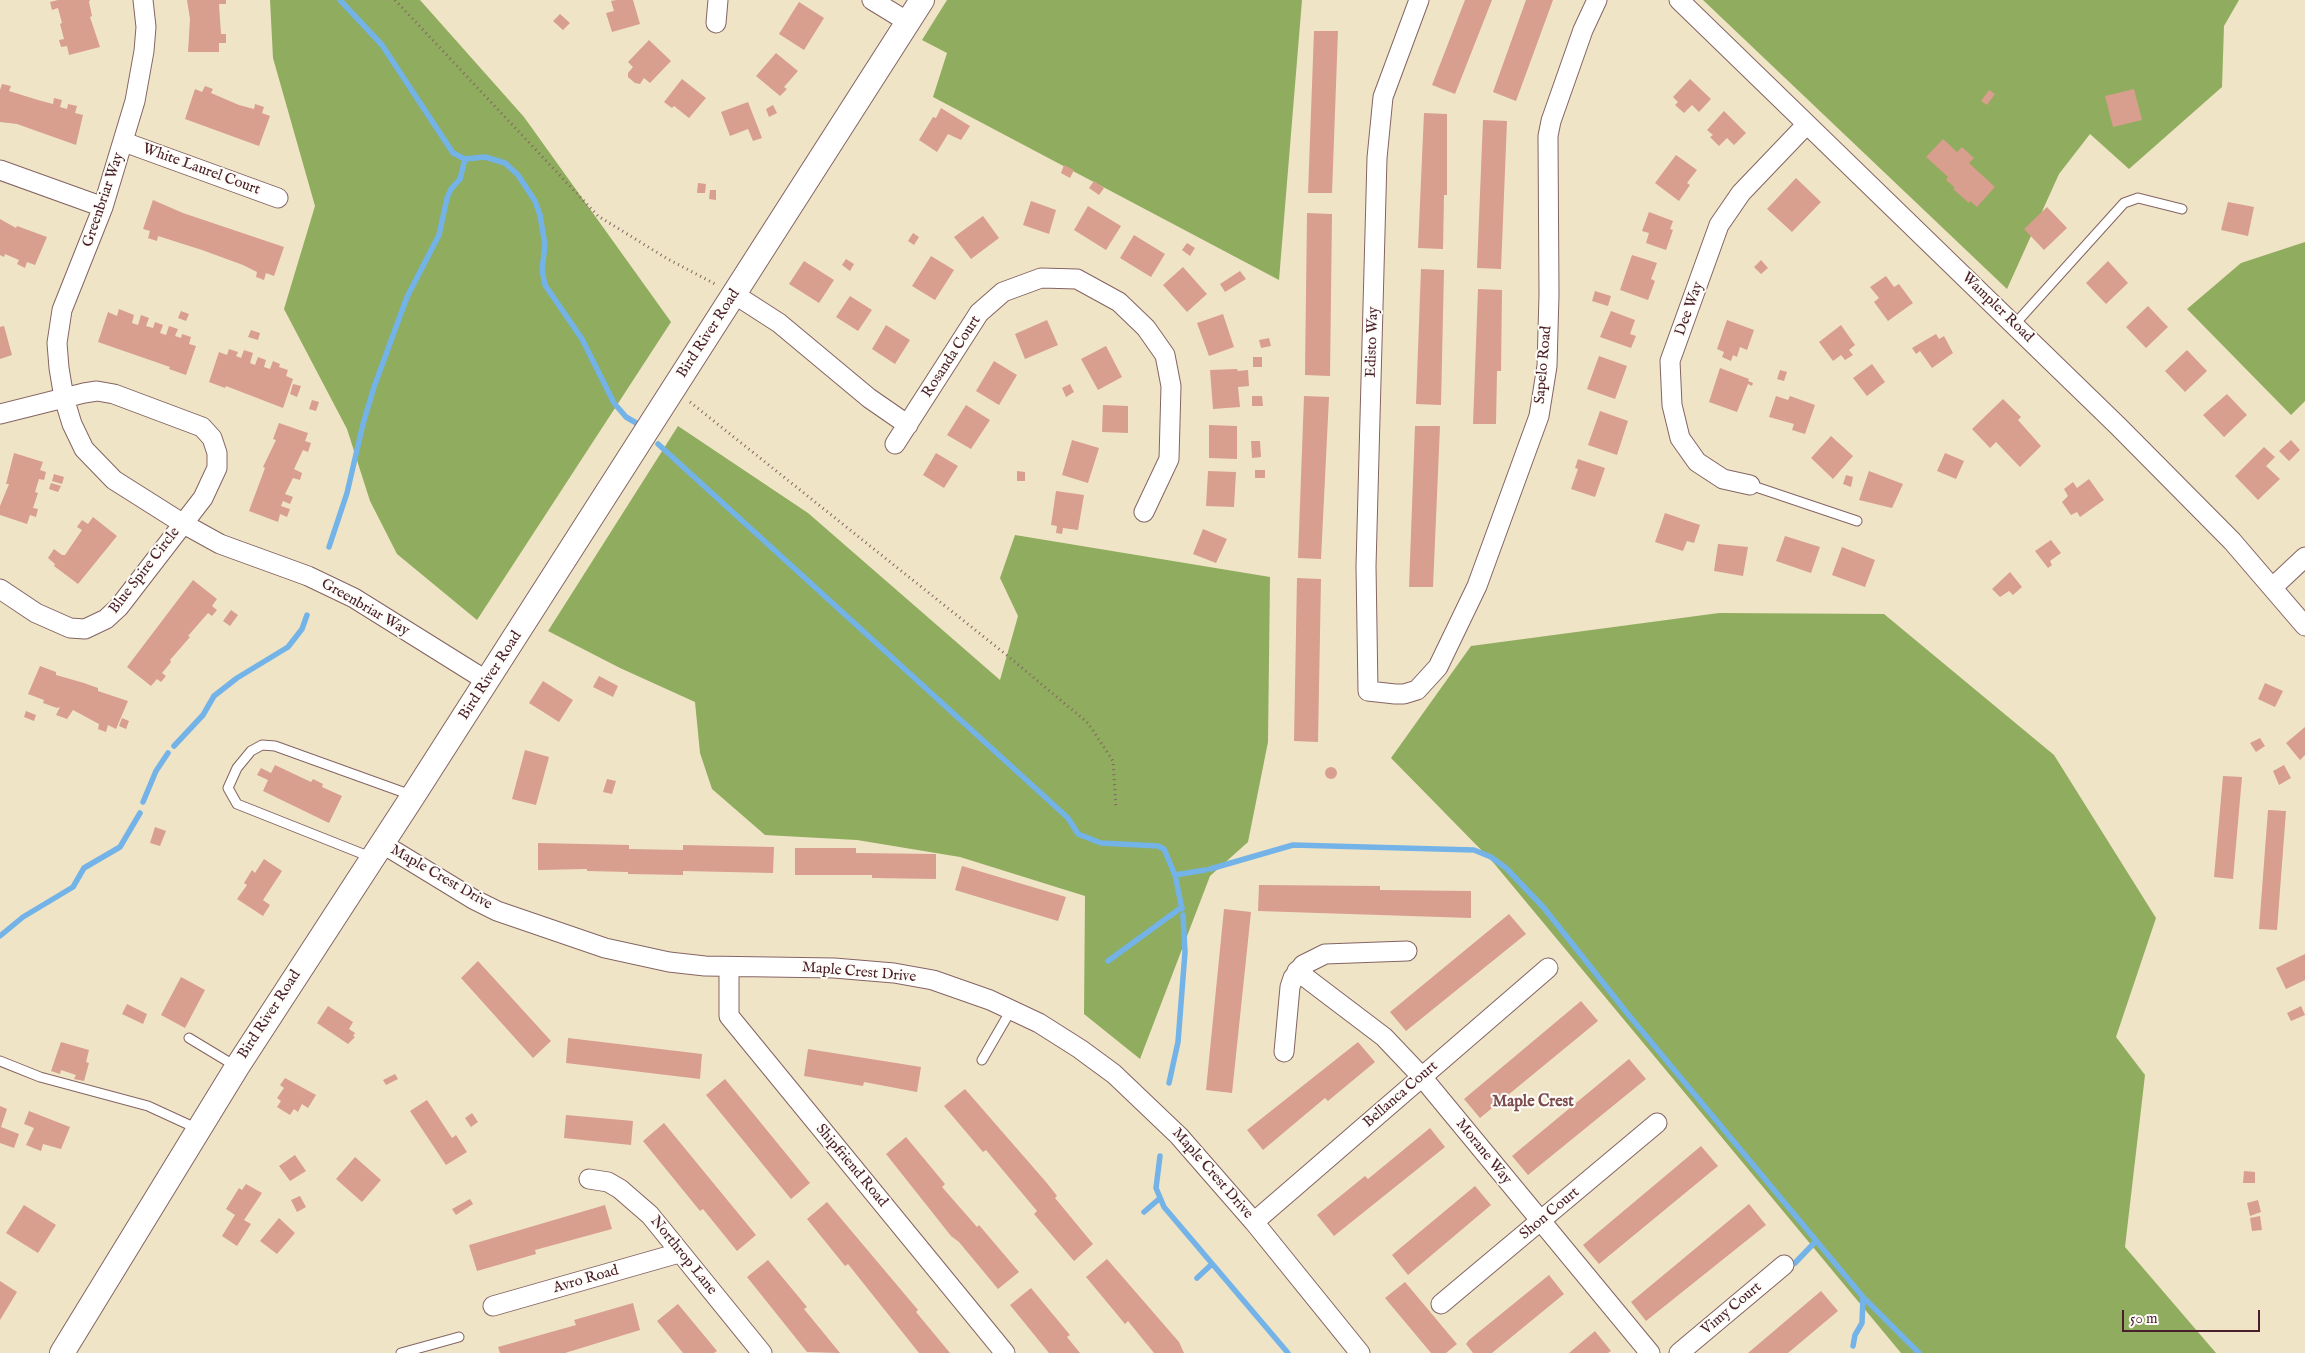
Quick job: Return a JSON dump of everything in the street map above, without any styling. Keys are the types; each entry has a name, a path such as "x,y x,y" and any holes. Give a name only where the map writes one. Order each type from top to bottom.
{"street":[{"name":"Greenbriar Way","path":"144,0 146,27 144,51 124,142 103,207 62,310 57,343 64,398 72,424 84,449 97,465 130,491 182,523 220,544 308,576 354,598 487,681"},
{"path":"716,23 718,0"},
{"path":"872,0 908,22"},
{"name":"Bird River Road","path":"62,1353 237,1067 414,796 922,0"},
{"name":"Edisto Way","path":"1368,691 1366,566 1377,158 1380,115 1383,96 1419,0"},
{"name":"Sapelo Road","path":"1368,691 1404,694 1417,690 1438,667 1477,586 1539,416 1547,366 1549,295 1548,136 1583,30 1596,0"},
{"name":"Wampler Road","path":"1679,0 1806,125 2014,324 2198,506 2273,587 2305,626"},
{"name":"Dee Way","path":"1750,485 1723,479 1698,462 1680,438 1672,405 1670,361 1719,225 1741,192 1806,125"},
{"name":"White Laurel Court","path":"124,142 278,198"},
{"path":"0,170 103,207"},
{"name":"Rosanda Court","path":"895,444 980,313 1003,292 1040,278 1077,279 1119,302 1146,328 1164,355 1170,386 1169,459 1144,512"},
{"path":"734,294 780,323 869,398 908,425"},
{"path":"0,414 97,391 114,394 202,427 212,438 217,453 217,468 203,498 182,523"},
{"name":"Blue Spire Circle","path":"0,589 55,623 70,628 85,629 94,626 106,619 119,607 182,523"},
{"path":"2273,587 2305,557"},
{"name":"Maple Crest Drive","path":"378,851 473,899 525,922 605,948 669,962 729,967 834,968 894,973 933,980 990,1000 1039,1023 1080,1049 1114,1074 1179,1136 1254,1222 1360,1353"},
{"path":"1284,1052 1290,987 1297,971 1315,957 1325,954 1407,951"},
{"name":"Shipfriend Road","path":"729,967 729,1016 1005,1353"},
{"name":"Bellanca Court","path":"1254,1222 1548,968"},
{"name":"Morane Way","path":"1297,971 1384,1037 1422,1077 1650,1353"},
{"name":"Shon Court","path":"1441,1304 1658,1123"},
{"name":"Northrop Lane","path":"589,1179 608,1182 634,1200 650,1215 762,1353"},
{"name":"Avro Road","path":"493,1306 679,1253"},
{"name":"Vimy Court","path":"1680,1353 1784,1265"}],"lane":[{"path":"2014,324 2124,203 2138,198 2182,209"},
{"path":"1750,485 1857,521"},
{"path":"378,851 237,804 228,788 236,768 252,751 262,745 275,746 414,796"},
{"path":"982,1060 1011,1010"},
{"path":"189,1038 237,1067"},
{"path":"0,1061 40,1077 148,1106 198,1129"},
{"path":"401,1353 458,1337"}],"path":[{"path":"395,0 598,216 666,258 734,294"},
{"path":"674,389 1010,657 1088,723 1113,761 1116,808"}],"green space":[{"path":"270,0 420,0 524,117 671,322 477,620 397,554 370,501 347,429 284,309 315,206 273,58"},
{"path":"947,0 1302,0 1279,280 933,97 947,53 922,40"},
{"path":"1703,0 2239,0 2224,26 2222,87 2129,169 2090,134 2059,174 2007,289"},
{"path":"2305,242 2305,401 2291,415 2187,309 2241,263"},
{"path":"678,426 808,513 1000,680 1018,616 1000,578 1015,535 1270,577 1268,742 1248,842 1210,876 1140,1059 1084,1014 1085,896 960,857 857,840 765,835 712,789 700,753 695,702 620,668 548,631"},
{"path":"1719,613 1884,614 2054,755 2156,918 2116,1037 2145,1075 2125,1247 2216,1353 1901,1353 1492,861 1391,758 1471,646"}],"building":[{"path":"58,0 90,0 92,16 90,17 100,47 69,55 67,46 61,47 59,40 64,39 60,24 62,23 58,8 52,10 50,2"},
{"path":"187,0 226,0 226,4 219,4 221,34 226,34 226,43 219,43 219,52 188,52 190,19"},
{"path":"633,0 640,24 612,32 606,13 614,11 611,1"},
{"path":"1465,0 1492,0 1455,94 1432,85"},
{"path":"1526,0 1553,0 1516,101 1493,92"},
{"path":"799,2 824,18 804,50 779,34"},
{"path":"560,14 570,23 563,30 553,21"},
{"path":"1314,31 1338,31 1332,193 1308,193"},
{"path":"649,40 671,61 650,83 644,78 640,84 635,83 628,77 628,73 633,67 628,62"},
{"path":"776,53 798,71 784,87 787,89 780,96 756,76"},
{"path":"682,79 706,98 689,118 674,106 672,108 664,102"},
{"path":"1690,79 1711,99 1699,112 1692,105 1684,113 1675,105 1678,102 1673,97"},
{"path":"2,84 11,86 9,91 53,104 54,98 62,100 60,107 67,109 68,104 77,106 75,113 83,115 76,145 17,124 0,122 0,90"},
{"path":"205,86 213,89 211,93 239,105 254,109 255,104 264,107 262,113 270,116 259,146 185,119 195,89 202,92"},
{"path":"2134,89 2142,120 2113,127 2105,96"},
{"path":"1989,90 1995,94 1987,105 1981,101"},
{"path":"748,102 762,138 753,141 748,129 730,136 721,112"},
{"path":"773,105 777,113 769,117 766,109"},
{"path":"941,108 970,126 961,140 948,134 937,152 919,140 933,117 936,118"},
{"path":"1724,111 1746,133 1734,145 1727,138 1719,146 1710,137 1713,135 1707,130"},
{"path":"1424,113 1447,114 1447,195 1444,195 1443,249 1418,248"},
{"path":"1483,120 1507,121 1501,269 1477,268"},
{"path":"1943,139 1957,152 1962,147 1974,158 1969,163 1995,187 1977,207 1970,201 1969,203 1953,189 1955,188 1946,180 1948,177 1926,157"},
{"path":"1676,155 1697,170 1687,183 1690,185 1679,201 1655,183"},
{"path":"1064,165 1074,170 1070,178 1061,173"},
{"path":"1796,178 1821,202 1792,232 1767,209"},
{"path":"1094,181 1104,188 1099,195 1089,188"},
{"path":"698,183 706,184 705,193 697,193"},
{"path":"710,190 716,190 716,200 709,199"},
{"path":"153,200 183,213 284,247 274,276 266,273 264,280 256,277 257,272 243,265 202,250 158,236 157,241 148,238 150,231 143,229"},
{"path":"1031,201 1056,210 1049,234 1023,225"},
{"path":"2228,202 2254,207 2248,236 2221,230"},
{"path":"1088,206 1121,226 1106,250 1074,230"},
{"path":"2047,207 2067,228 2044,250 2024,229"},
{"path":"1649,212 1673,221 1670,229 1673,230 1666,250 1646,243 1649,233 1642,231"},
{"path":"1307,213 1332,214 1330,376 1305,375"},
{"path":"983,216 999,238 971,259 954,237"},
{"path":"0,219 16,228 17,226 47,237 35,265 27,262 25,268 17,264 19,260 5,254 4,257 0,255"},
{"path":"913,233 919,237 914,245 908,241"},
{"path":"1134,235 1165,254 1151,277 1120,258"},
{"path":"1187,243 1195,248 1190,256 1182,250"},
{"path":"1632,255 1657,263 1651,279 1655,281 1648,300 1620,290"},
{"path":"931,256 954,270 935,300 912,286"},
{"path":"846,259 854,264 850,271 842,265"},
{"path":"1761,260 1768,268 1761,274 1754,267"},
{"path":"804,261 834,280 819,303 789,284"},
{"path":"2108,261 2128,283 2106,304 2086,283"},
{"path":"1183,267 1207,294 1187,312 1163,285"},
{"path":"1421,269 1444,270 1441,405 1416,404"},
{"path":"1240,271 1246,279 1225,292 1220,284"},
{"path":"1886,276 1894,287 1899,284 1913,303 1888,321 1874,302 1879,298 1870,287"},
{"path":"1478,289 1502,290 1501,371 1497,371 1496,424 1473,424"},
{"path":"1595,291 1611,296 1608,306 1592,301"},
{"path":"850,296 872,310 858,331 836,317"},
{"path":"2148,306 2168,327 2146,348 2126,327"},
{"path":"119,309 134,315 132,323 138,325 141,315 149,318 146,326 153,328 155,322 163,325 160,333 166,335 169,326 178,329 175,336 181,338 182,334 191,337 189,344 196,346 186,375 169,369 170,367 98,342 108,312 117,316"},
{"path":"181,311 189,314 186,321 178,318"},
{"path":"1611,311 1635,320 1630,334 1636,336 1631,348 1600,337"},
{"path":"1223,314 1234,347 1209,356 1197,323"},
{"path":"1047,320 1058,345 1025,359 1015,334"},
{"path":"1727,320 1754,330 1747,350 1740,347 1737,357 1733,355 1731,361 1722,357 1724,352 1717,349"},
{"path":"886,325 910,340 895,364 872,349"},
{"path":"1841,325 1855,345 1849,350 1853,355 1845,360 1841,355 1833,361 1819,342"},
{"path":"4,326 12,355 0,359 0,327"},
{"path":"251,330 260,333 258,340 248,337"},
{"path":"1936,334 1939,339 1944,336 1953,353 1932,368 1920,351 1916,354 1912,348"},
{"path":"1269,338 1271,346 1261,348 1259,340"},
{"path":"1106,346 1122,377 1098,390 1081,359"},
{"path":"229,349 238,352 236,356 241,358 244,350 253,353 250,363 255,365 258,357 266,360 264,367 270,369 273,361 280,364 279,367 288,370 286,376 293,379 283,408 226,386 225,388 209,382 219,352 227,355"},
{"path":"2187,350 2207,371 2185,392 2165,371"},
{"path":"1599,356 1627,366 1615,399 1587,389"},
{"path":"1253,357 1262,357 1262,367 1253,367"},
{"path":"994,361 1017,375 999,405 976,391"},
{"path":"1872,364 1885,382 1867,396 1853,378"},
{"path":"1720,368 1749,379 1748,381 1753,383 1752,386 1748,384 1737,412 1709,402"},
{"path":"1237,369 1238,371 1248,370 1249,386 1238,387 1240,407 1213,409 1210,370"},
{"path":"1780,370 1787,372 1784,381 1777,379"},
{"path":"293,384 301,386 297,397 290,394"},
{"path":"1070,384 1074,392 1066,397 1062,388"},
{"path":"2227,394 2247,415 2224,437 2203,415"},
{"path":"1252,396 1262,396 1263,406 1252,406"},
{"path":"1304,396 1329,397 1321,559 1298,558"},
{"path":"1776,396 1788,400 1790,396 1815,405 1805,434 1792,430 1794,424 1769,417"},
{"path":"2003,399 2021,417 2018,420 2041,446 2020,467 1996,442 1990,448 1972,429"},
{"path":"312,400 319,402 316,411 309,409"},
{"path":"966,405 990,420 971,449 947,435"},
{"path":"1103,405 1128,406 1128,433 1102,432"},
{"path":"1600,411 1628,421 1617,455 1588,445"},
{"path":"279,423 308,433 305,441 311,443 308,452 303,450 294,469 302,473 300,480 293,478 285,494 293,497 290,504 283,501 281,506 290,509 287,517 280,514 278,522 249,511 265,468 263,467 276,440 273,439"},
{"path":"1209,425 1237,426 1237,459 1209,458"},
{"path":"1415,426 1440,426 1433,587 1409,587"},
{"path":"1831,436 1853,456 1833,479 1811,458"},
{"path":"1072,440 1099,448 1088,483 1062,475"},
{"path":"2291,440 2300,450 2289,461 2279,451"},
{"path":"1251,441 1260,441 1261,457 1252,458"},
{"path":"2264,447 2275,457 2266,466 2280,479 2258,500 2235,476"},
{"path":"14,453 43,462 40,470 46,472 44,480 39,479 35,492 38,493 33,508 38,509 36,517 30,515 27,524 0,515 0,506 9,484 6,484"},
{"path":"936,453 958,466 944,488 923,475"},
{"path":"1945,453 1964,461 1956,479 1937,471"},
{"path":"1578,459 1605,468 1595,497 1571,489 1578,469 1575,468"},
{"path":"1255,470 1265,470 1265,478 1255,478"},
{"path":"1017,471 1025,472 1025,481 1017,481"},
{"path":"1208,471 1236,472 1234,507 1206,506"},
{"path":"1869,471 1903,484 1892,508 1859,500"},
{"path":"54,474 64,477 62,484 52,481"},
{"path":"1846,475 1853,477 1851,487 1843,484"},
{"path":"2089,479 2104,500 2080,517 2077,512 2071,515 2062,502 2068,496 2064,489 2073,482 2077,488"},
{"path":"51,483 61,486 58,492 49,489"},
{"path":"1056,491 1084,495 1078,530 1063,528 1062,534 1056,533 1057,526 1051,525"},
{"path":"1665,513 1700,525 1694,543 1687,541 1683,551 1655,542"},
{"path":"93,517 117,536 78,584 54,566 55,564 48,558 54,549 65,555 82,530 77,527 82,520 88,524"},
{"path":"1203,529 1227,539 1216,563 1193,554"},
{"path":"1785,536 1820,547 1811,573 1776,561"},
{"path":"2051,540 2061,553 2050,561 2052,565 2048,568 2035,551"},
{"path":"1718,544 1748,547 1743,576 1714,571"},
{"path":"1842,547 1875,560 1865,587 1832,575"},
{"path":"2010,572 2022,587 2013,595 2009,591 2000,597 1992,589"},
{"path":"1297,578 1321,579 1318,742 1294,741"},
{"path":"193,580 217,599 212,606 217,610 212,616 208,613 188,636 190,637 170,660 171,662 162,673 166,676 161,682 157,679 151,686 127,667"},
{"path":"231,610 238,615 230,626 223,621"},
{"path":"40,666 56,672 56,675 98,688 98,691 128,701 116,729 108,725 106,732 98,729 99,724 73,710 67,719 56,715 60,707 57,708 43,703 44,700 28,694"},
{"path":"599,676 618,686 613,697 593,687"},
{"path":"543,681 573,700 559,722 529,703"},
{"path":"2265,683 2283,691 2275,707 2258,699"},
{"path":"26,711 36,715 34,721 24,717"},
{"path":"122,718 129,721 126,729 119,726"},
{"path":"2305,727 2305,755 2300,760 2286,743"},
{"path":"2260,738 2265,746 2256,752 2250,743"},
{"path":"525,750 549,757 536,805 512,799"},
{"path":"275,765 311,782 313,779 323,784 322,787 342,796 329,823 263,791 268,780 257,775 261,768 271,773"},
{"path":"2284,765 2291,778 2279,785 2273,771"},
{"path":"1331,767 1337,773 1331,779 1325,773"},
{"path":"2223,776 2242,777 2233,879 2214,877"},
{"path":"607,779 616,781 612,794 603,792"},
{"path":"2268,810 2286,811 2277,930 2259,929"},
{"path":"155,827 166,831 160,846 150,843"},
{"path":"538,843 629,845 629,849 683,850 683,845 774,847 773,873 683,871 683,875 628,874 628,872 587,871 587,869 538,870"},
{"path":"795,848 856,848 856,853 936,854 936,879 872,878 872,875 795,875"},
{"path":"264,859 282,871 263,900 270,905 263,916 237,899 247,885 244,883 252,870 255,873"},
{"path":"962,866 1066,897 1058,921 955,890"},
{"path":"1259,885 1380,886 1380,890 1471,891 1471,918 1258,911"},
{"path":"1224,909 1251,912 1232,1093 1206,1090"},
{"path":"1509,914 1526,934 1406,1031 1390,1012"},
{"path":"2305,954 2305,980 2286,989 2276,968"},
{"path":"478,961 551,1041 533,1058 461,978"},
{"path":"181,977 205,990 185,1028 161,1015"},
{"path":"1581,1001 1598,1021 1480,1118 1464,1099"},
{"path":"127,1004 147,1014 143,1024 122,1014"},
{"path":"328,1006 353,1022 349,1029 355,1033 353,1036 355,1037 348,1044 317,1023"},
{"path":"2301,1006 2305,1015 2291,1021 2287,1013"},
{"path":"568,1038 702,1054 700,1079 566,1063"},
{"path":"61,1042 89,1050 86,1062 89,1063 84,1081 74,1079 76,1075 61,1070 60,1074 51,1071"},
{"path":"1358,1042 1375,1062 1328,1101 1325,1098 1263,1150 1247,1130"},
{"path":"808,1049 921,1067 917,1092 864,1082 863,1086 804,1076"},
{"path":"1629,1059 1646,1079 1528,1175 1512,1156"},
{"path":"395,1074 398,1079 386,1085 383,1080"},
{"path":"285,1078 316,1095 308,1108 302,1104 298,1112 294,1109 290,1115 277,1107 281,1101 277,1098 284,1088 280,1085"},
{"path":"725,1079 810,1183 791,1199 706,1095"},
{"path":"965,1089 1046,1182 1057,1196 1055,1198 1093,1244 1074,1261 1034,1214 1037,1211 986,1150 983,1152 944,1106"},
{"path":"427,1100 452,1138 456,1135 467,1152 446,1165 410,1111"},
{"path":"0,1106 7,1109 1,1127 19,1134 14,1148 0,1143"},
{"path":"29,1111 70,1127 61,1149 43,1144 41,1151 26,1145 34,1128 24,1124"},
{"path":"472,1113 478,1122 471,1127 465,1118"},
{"path":"566,1115 633,1121 631,1145 564,1138"},
{"path":"664,1123 756,1235 737,1251 703,1209 700,1211 643,1141"},
{"path":"1430,1128 1445,1147 1334,1236 1317,1215 1365,1176 1368,1179"},
{"path":"906,1137 945,1184 942,1187 977,1227 979,1225 1019,1272 998,1289 959,1242 951,1236 886,1154"},
{"path":"1701,1146 1718,1166 1599,1264 1583,1245"},
{"path":"295,1155 306,1171 290,1181 279,1166"},
{"path":"355,1157 381,1180 362,1202 336,1179"},
{"path":"2244,1171 2255,1172 2255,1183 2243,1183"},
{"path":"246,1184 262,1193 244,1220 251,1224 237,1246 222,1236 235,1215 226,1209 239,1188 242,1190"},
{"path":"1475,1186 1491,1205 1408,1275 1392,1255"},
{"path":"300,1196 306,1207 297,1212 291,1200"},
{"path":"470,1199 473,1204 456,1215 452,1209"},
{"path":"2258,1200 2261,1212 2250,1216 2247,1203"},
{"path":"827,1202 918,1310 916,1312 950,1353 919,1353 848,1264 845,1266 807,1219"},
{"path":"1749,1204 1766,1225 1646,1321 1631,1302"},
{"path":"24,1205 56,1225 38,1253 6,1233"},
{"path":"605,1205 612,1229 535,1250 536,1254 477,1271 469,1245"},
{"path":"2260,1216 2262,1230 2252,1231 2250,1218"},
{"path":"279,1218 295,1233 277,1254 260,1241"},
{"path":"1107,1259 1179,1342 1184,1353 1154,1353 1128,1321 1125,1324 1086,1277"},
{"path":"768,1260 807,1307 804,1309 840,1353 807,1352 747,1277"},
{"path":"1549,1275 1564,1294 1492,1353 1473,1353 1466,1344 1469,1340"},
{"path":"0,1281 17,1292 0,1320"},
{"path":"1405,1282 1457,1344 1446,1353 1431,1353 1385,1298"},
{"path":"1031,1288 1070,1335 1067,1337 1080,1353 1049,1353 1010,1305"},
{"path":"1821,1291 1838,1311 1788,1353 1748,1353"},
{"path":"633,1303 640,1330 565,1353 500,1353 498,1347 576,1325 574,1320"},
{"path":"678,1304 717,1351 714,1353 683,1353 657,1321"},
{"path":"1595,1331 1611,1351 1608,1353 1569,1353"}],"waterway":[{"path":"340,0 382,45 453,153 465,159 485,157 505,163 518,175 535,201 540,215 545,245 542,270 545,285 582,339 614,403 626,417 638,424"},
{"path":"329,547 347,493 363,424 374,387 407,297 439,235 447,198 451,189 460,179 465,159"},
{"path":"658,444 1068,818 1078,834 1101,843 1158,846 1164,849 1175,875 1182,909"},
{"path":"174,746 203,715 214,696 237,678 288,647 302,629 307,615"},
{"path":"143,802 156,771 168,753"},
{"path":"0,936 23,917 73,887 84,868 120,847 140,813"},
{"path":"1210,869 1293,845 1474,850 1491,857 1506,868 1544,908 1627,1013 1863,1297 1919,1353"},
{"path":"1175,875 1205,870"},
{"path":"1108,961 1182,907"},
{"path":"1169,1083 1178,1042 1185,952 1183,915"},
{"path":"1160,1156 1156,1188 1164,1207 1288,1353"},
{"path":"1144,1212 1159,1199"},
{"path":"1795,1263 1816,1241"},
{"path":"1197,1278 1212,1264"},
{"path":"1853,1346 1855,1335 1862,1323 1863,1297"}],"district":[{"name":"Maple Crest","path":"1533,1103"}]}
